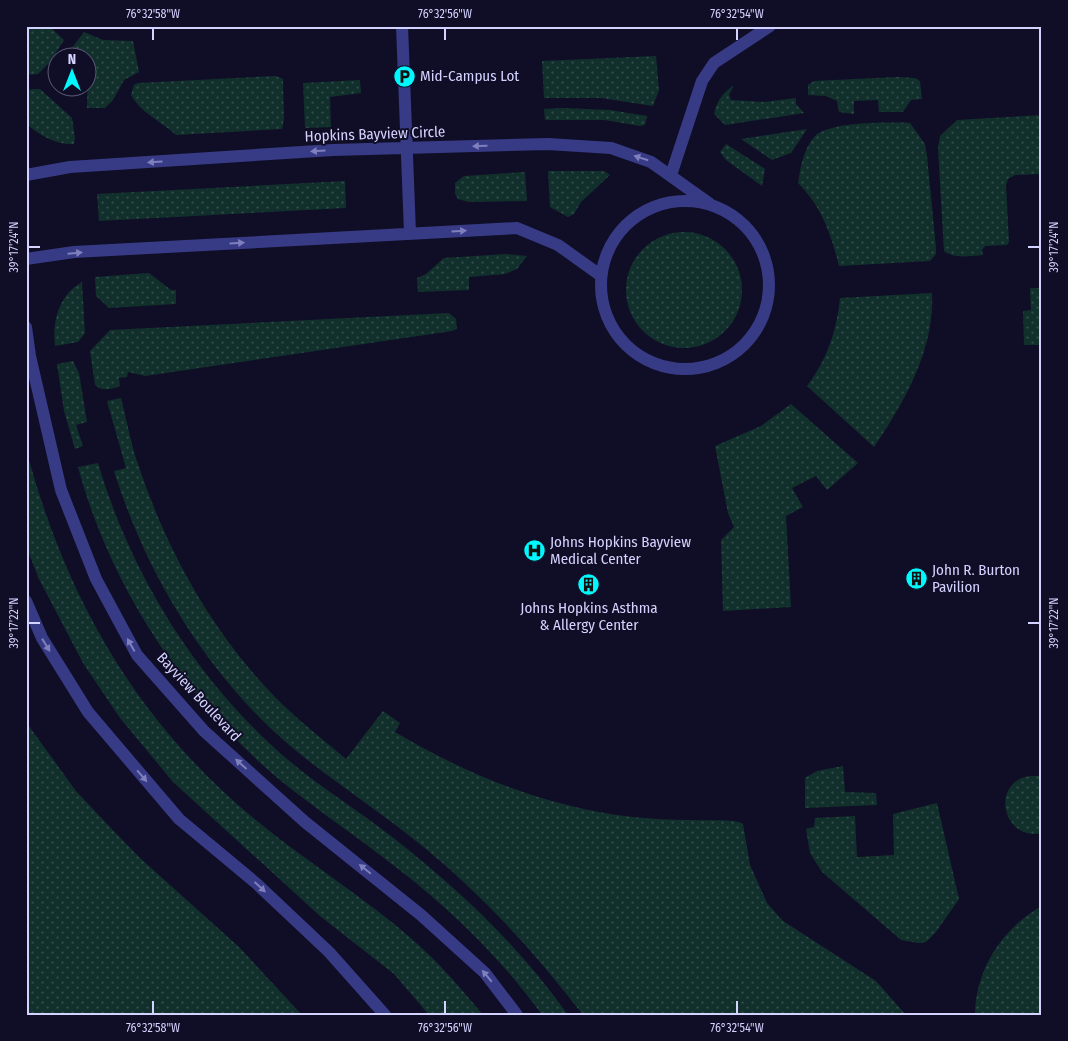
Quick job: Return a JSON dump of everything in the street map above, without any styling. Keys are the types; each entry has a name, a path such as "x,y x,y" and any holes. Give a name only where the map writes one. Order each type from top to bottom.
{"street":[{"path":"402,26 410,233"},
{"path":"670,175 702,81 714,63 770,26"},
{"name":"Hopkins Bayview Circle","path":"26,175 70,167 333,150 548,144 611,148 651,162 710,204 737,217 757,239 768,266 770,296 761,323 743,347 718,363 689,370 660,366 633,352 613,331 602,304 600,275 606,250 620,229 638,213 661,203 686,200 710,204"},
{"path":"26,259 74,252 517,228 558,245 600,275"},
{"name":"Bayview Boulevard","path":"26,327 30,356 61,490 96,579 137,655 204,731 305,822 422,915 485,973 516,1015"},
{"path":"26,601 42,638 88,712 179,819 257,884 329,952 385,1015"}],"green space":[{"path":"26,26 49,26 64,40 59,48 48,48 48,64 38,74 26,75"},
{"path":"84,32 103,40 133,41 139,72 124,80 113,100 105,108 87,108 87,98 98,98 98,48 72,48"},
{"path":"656,56 659,90 653,106 601,98 544,98 542,61"},
{"path":"276,76 283,79 284,119 282,129 176,135 140,107 131,95 134,85 138,83"},
{"path":"898,77 915,78 920,81 922,99 911,100 903,112 879,112 878,100 854,101 854,114 839,112 837,101 826,96 808,95 808,85 814,81"},
{"path":"360,80 361,93 330,97 331,127 305,128 303,83"},
{"path":"734,85 729,95 731,100 765,102 796,98 796,104 804,113 725,125 714,114 721,97"},
{"path":"40,89 72,118 74,144 61,143 48,138 26,123 26,90"},
{"path":"544,109 610,110 647,116 645,125 640,126 605,120 545,120"},
{"path":"1042,115 1042,174 1015,175 1008,179 1006,185 1009,242 1007,245 985,246 982,250 983,255 957,256 948,254 944,251 938,148 940,136 957,120"},
{"path":"910,123 925,144 936,254 930,261 839,266 833,243 819,211 798,183 803,158 808,147 815,136 822,131 833,128 860,124"},
{"path":"807,129 791,153 772,160 741,139"},
{"path":"726,144 765,169 762,186 726,160 720,152"},
{"path":"548,171 604,171 610,175 581,202 574,214 568,217 550,207"},
{"path":"525,172 527,201 469,202 458,199 455,194 455,183 464,176"},
{"path":"345,181 346,208 99,221 97,194"},
{"path":"684,232 706,236 725,249 738,268 742,290 738,312 725,331 706,344 684,348 662,344 643,331 630,312 626,290 630,268 643,249 662,236"},
{"path":"506,254 527,256 517,269 505,274 469,277 469,290 418,292 417,278 426,274 444,258"},
{"path":"149,273 171,290 176,290 176,304 109,308 96,296 95,277"},
{"path":"82,282 85,333 78,342 55,346 56,318 59,310 68,294"},
{"path":"1030,288 1040,288 1042,345 1024,345 1023,311 1031,310"},
{"path":"932,293 932,314 923,355 906,394 874,447 807,386 820,366 830,344 834,333 840,298"},
{"path":"449,313 456,319 457,329 452,331 145,376 128,372 127,377 119,378 120,386 104,389 95,385 90,351 110,330"},
{"path":"73,361 79,373 87,422 76,425 83,446 75,449 64,411 57,364"},
{"path":"121,398 139,467 151,500 180,564 197,595 236,652 259,679 283,705 346,759 383,711 400,723 395,732 423,748 480,776 539,797 570,806 633,817 739,822 743,824 750,865 767,903 783,921 876,981 906,1015 583,1015 545,968 484,901 440,860 296,751 259,717 212,662 191,633 155,571 139,538 114,471 126,468 107,401"},
{"path":"791,404 858,463 827,490 816,476 792,488 803,507 786,516 791,607 723,611 721,540 734,527 728,513 715,446 761,426"},
{"path":"26,449 42,503 61,554 83,603 109,650 139,695 172,738 209,778 251,816 413,940 450,976 483,1015 429,1015 394,974 320,916 173,782 120,718 83,663 39,579 26,546"},
{"path":"98,463 126,540 164,613 187,648 238,712 280,753 402,845 454,889 503,936 548,988 568,1015 542,1015 507,971 449,911 406,875 275,776 241,745 210,711 154,636 130,596 109,554 92,511 78,467"},
{"path":"26,722 76,791 140,858 239,947 302,1015 26,1015"},
{"path":"843,766 845,792 876,793 877,805 805,808 805,778 817,771"},
{"path":"1030,776 1042,776 1042,833 1028,833 1018,829 1010,820 1006,810 1009,788 1017,780"},
{"path":"937,803 959,899 936,932 926,942 918,943 901,940 822,872 810,853 806,829 814,827 815,818 855,816 857,857 894,855 893,814"},
{"path":"1042,906 1042,1015 975,1015 976,998 980,982 994,952 1015,926"}],"place":[{"name":"Mid-Campus Lot","path":"404,76"},
{"name":"Johns Hopkins Bayview Medical Center","path":"534,551"},
{"name":"John R. Burton Pavilion","path":"916,579"},
{"name":"Johns Hopkins Asthma & Allergy Center","path":"589,585"}]}
